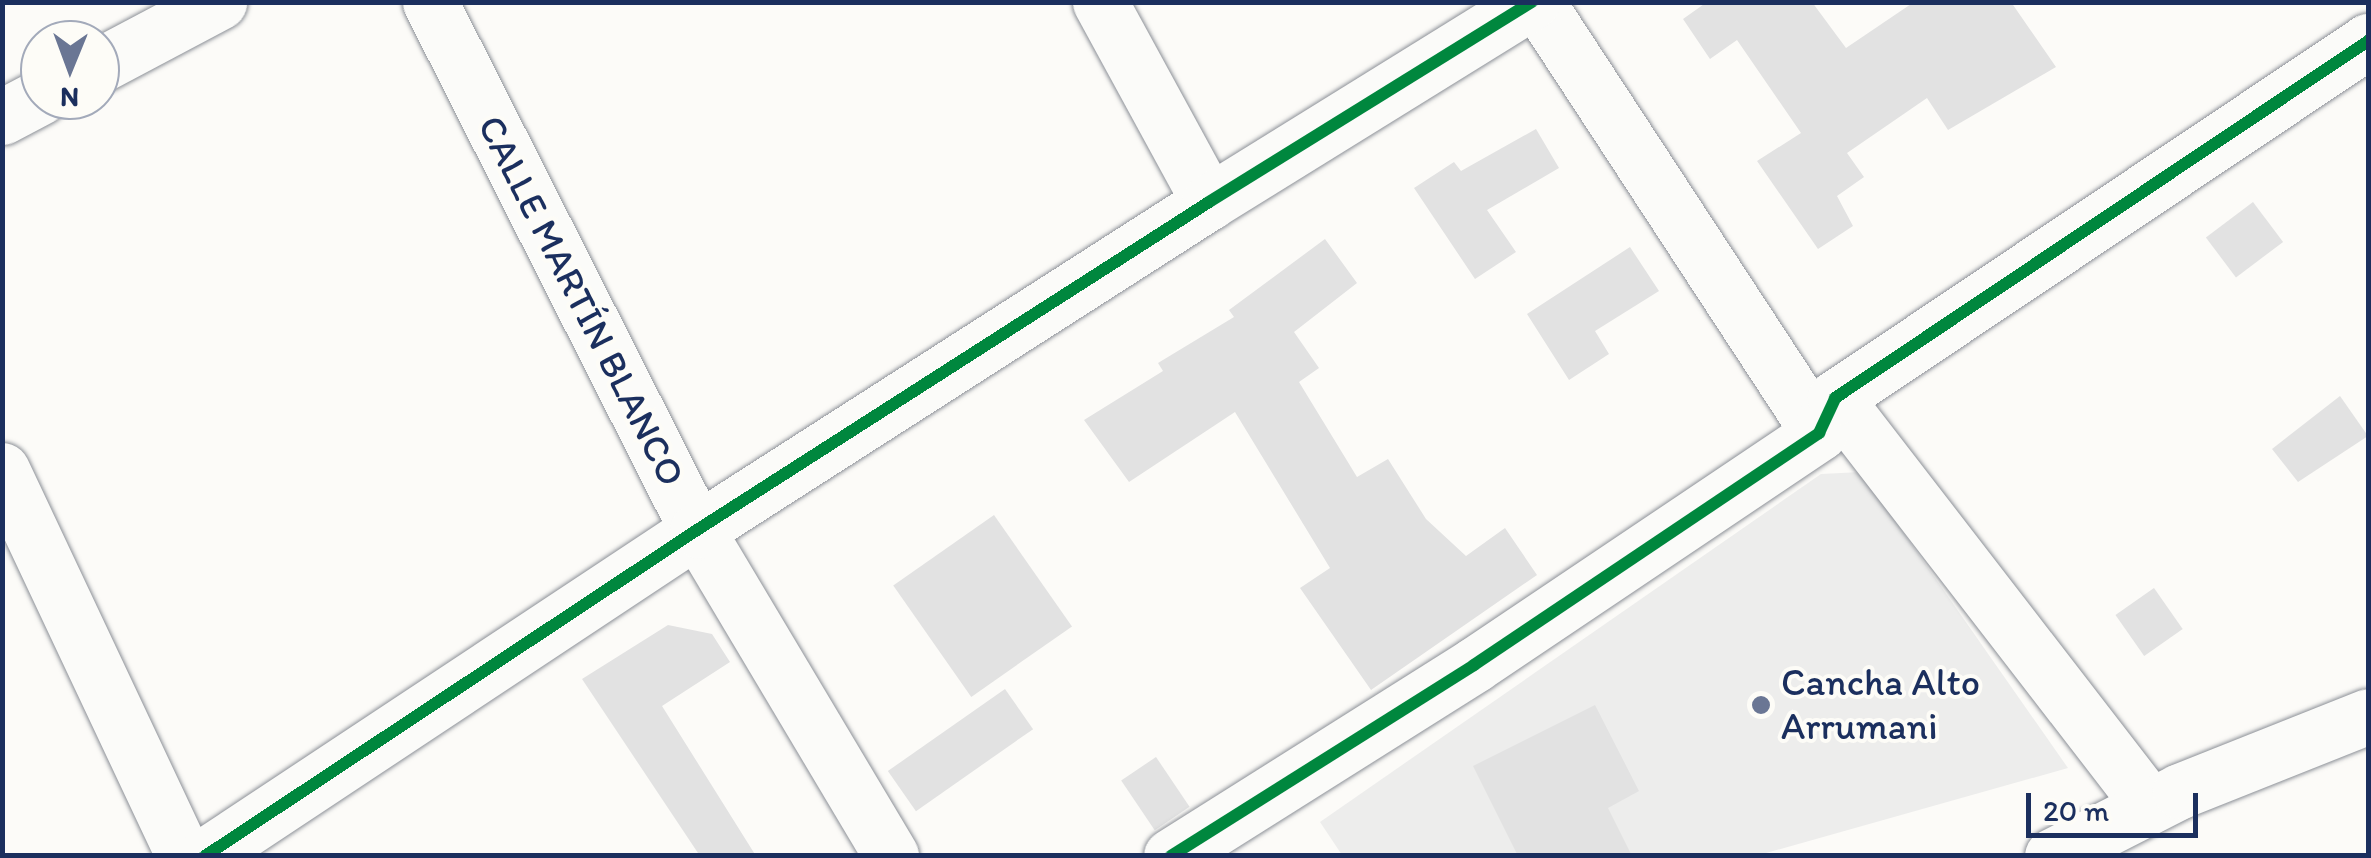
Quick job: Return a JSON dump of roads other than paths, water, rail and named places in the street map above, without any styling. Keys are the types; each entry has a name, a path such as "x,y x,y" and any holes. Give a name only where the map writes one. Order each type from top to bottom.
{"street":[{"name":"CALLE MARTÍN BLANCO","path":"430,2 697,530 891,856"},
{"path":"1100,2 1209,202"},
{"path":"206,856 697,530 1209,202 1534,2 1827,416 2139,828"},
{"path":"120,54 208,5"},
{"path":"1171,856 1474,664 1827,416 2365,52"},
{"path":"2,470 184,856"},
{"path":"2052,856 2139,828 2368,716"}],"place":[{"name":"Cancha Alto Arrumani","path":"1761,705"}]}
